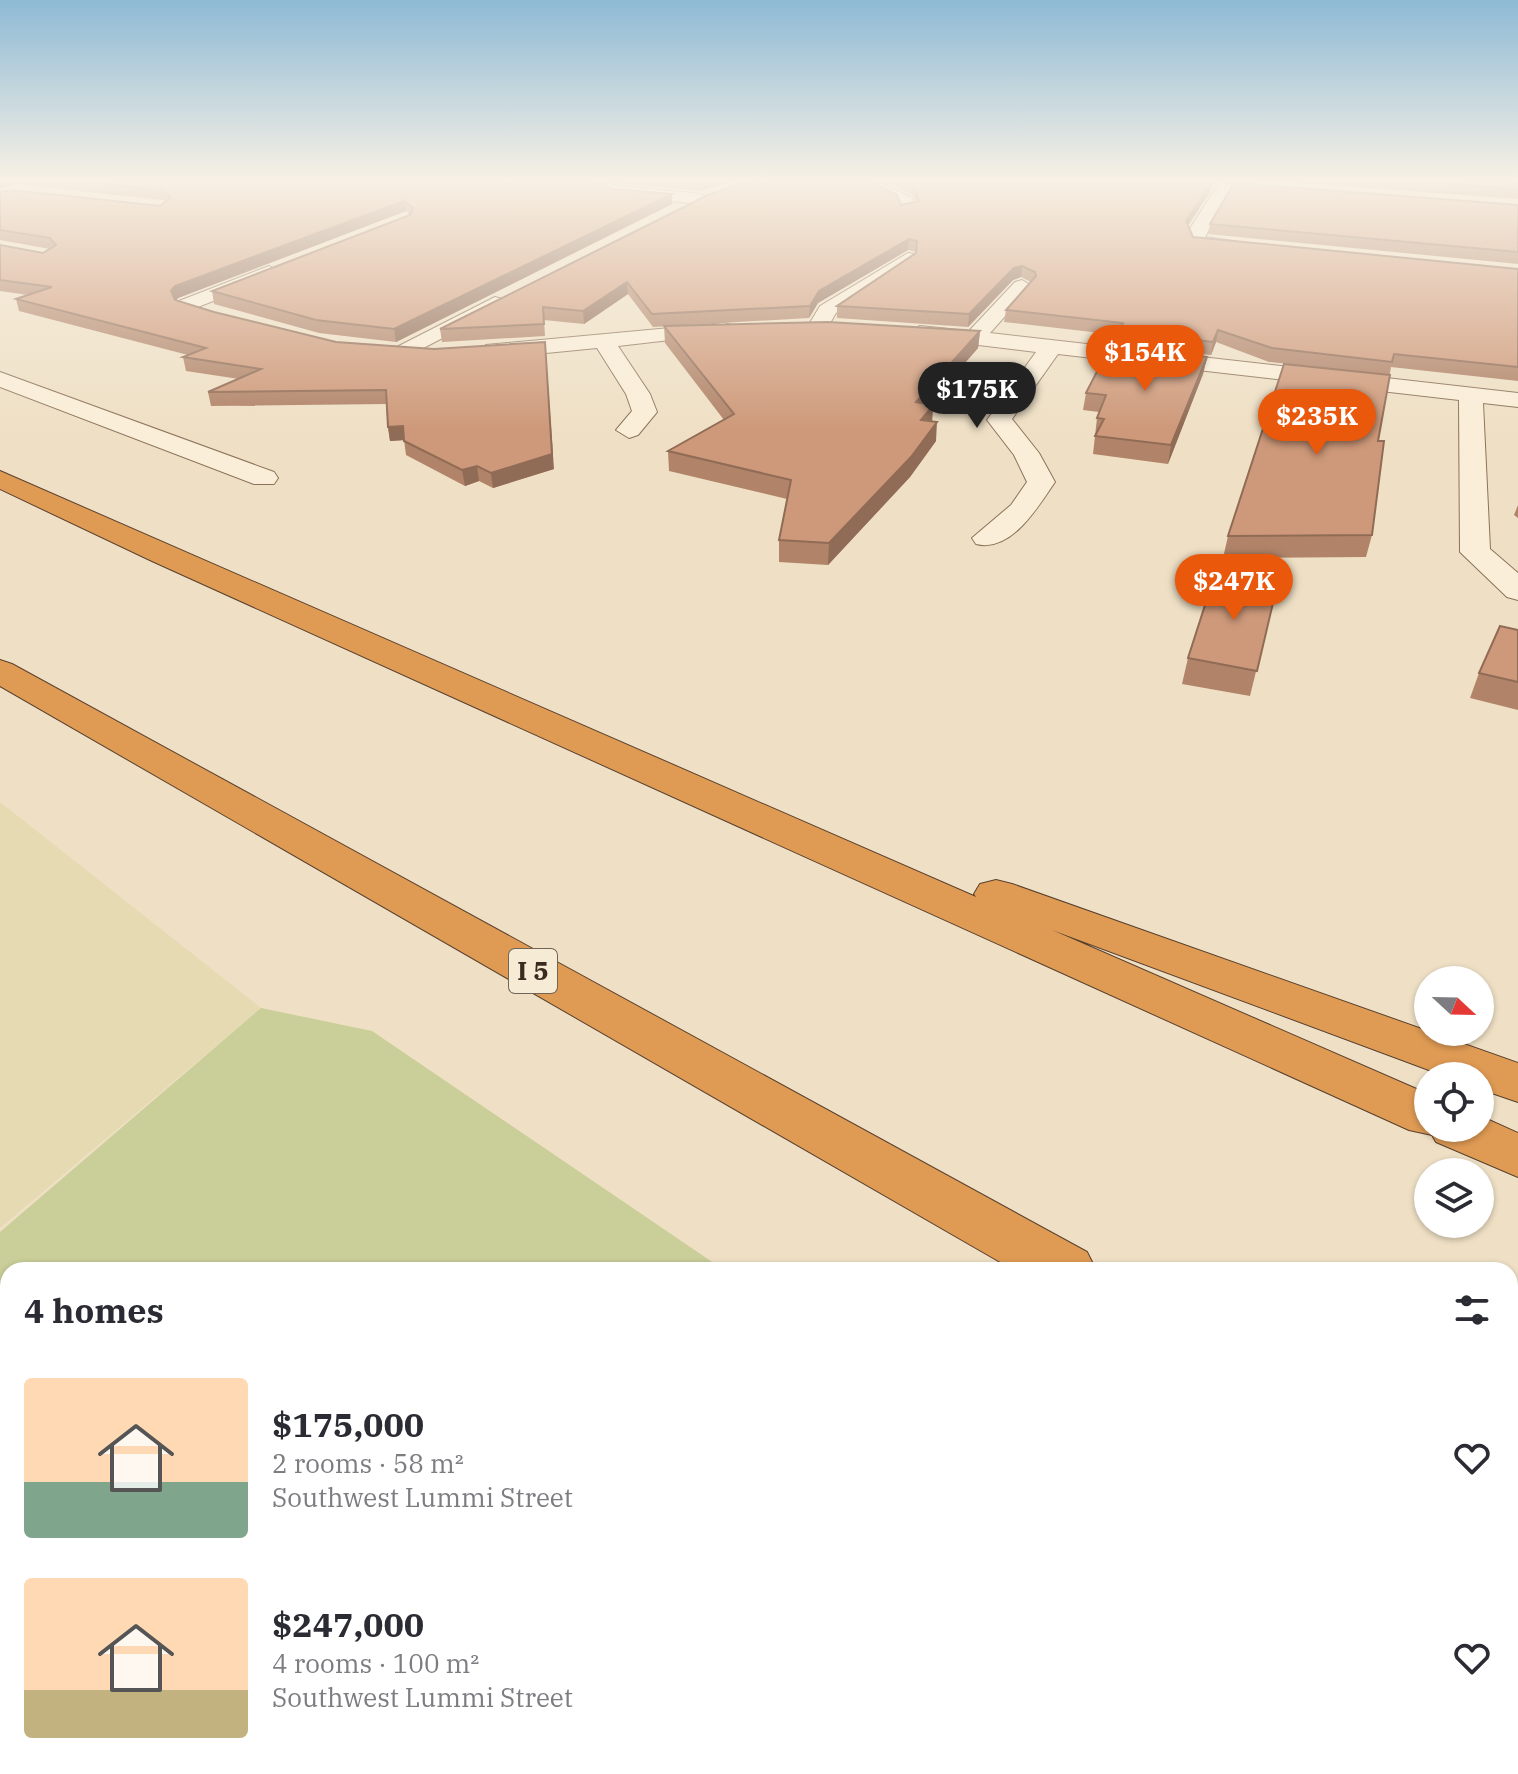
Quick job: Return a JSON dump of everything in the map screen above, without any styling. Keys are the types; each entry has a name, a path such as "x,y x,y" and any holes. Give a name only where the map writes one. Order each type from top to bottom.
{"highway":[{"path":"0,479 163,555 659,772 1414,1110"},
{"name":"I 5","path":"0,671 1052,1262"},
{"path":"659,772 1518,1083"},
{"path":"1486,1142 1518,1156"}],"street":[{"path":"846,327 808,326 827,310 899,264"},
{"path":"213,313 186,305 288,265"},
{"path":"974,338 1022,286"},
{"path":"400,351 508,297"},
{"path":"373,349 452,352 744,328"},
{"path":"898,330 1052,347 1340,369 1471,395 1518,400"},
{"path":"603,340 638,394 645,412 629,430"},
{"path":"987,538 1021,511 1041,482 1026,453 999,420 1052,347"},
{"path":"0,379 264,478"},
{"path":"1471,395 1475,552 1518,590"}],"shaded area":[{"path":"0,802 261,1008 0,1228"}],"green space":[{"path":"261,1008 372,1031 712,1262 0,1262 0,1232"}],"building":[{"path":"0,264 235,264 175,286 171,291 175,300 336,342 434,349 545,342 552,454 491,473 477,466 462,470 404,441 403,426 388,427 386,390 208,392 261,369 183,357 206,348 16,299 52,287 0,280"},
{"path":"283,264 528,264 394,329 316,320 212,291"},
{"path":"570,264 866,264 819,291 810,306 652,314 627,282 583,311 543,307 544,324 440,329"},
{"path":"900,264 1465,264 1518,269 1518,367 1394,354 1392,362 1272,348 1218,330 1213,342 1119,331 1123,323 1006,310 1036,276 1035,272 1022,266 1014,268 969,314 837,306"},
{"path":"828,322 980,331 916,402 933,405 921,420 937,422 911,457 829,543 779,540 791,480 668,451 734,414 664,326"},
{"path":"1110,346 1207,357 1171,445 1095,436 1104,419 1097,418 1106,395 1086,393"},
{"path":"1284,364 1390,375 1378,441 1384,441 1372,535 1228,536"},
{"path":"1216,571 1277,586 1257,671 1188,658"},
{"path":"1500,626 1518,630 1518,682 1479,673"}]}
